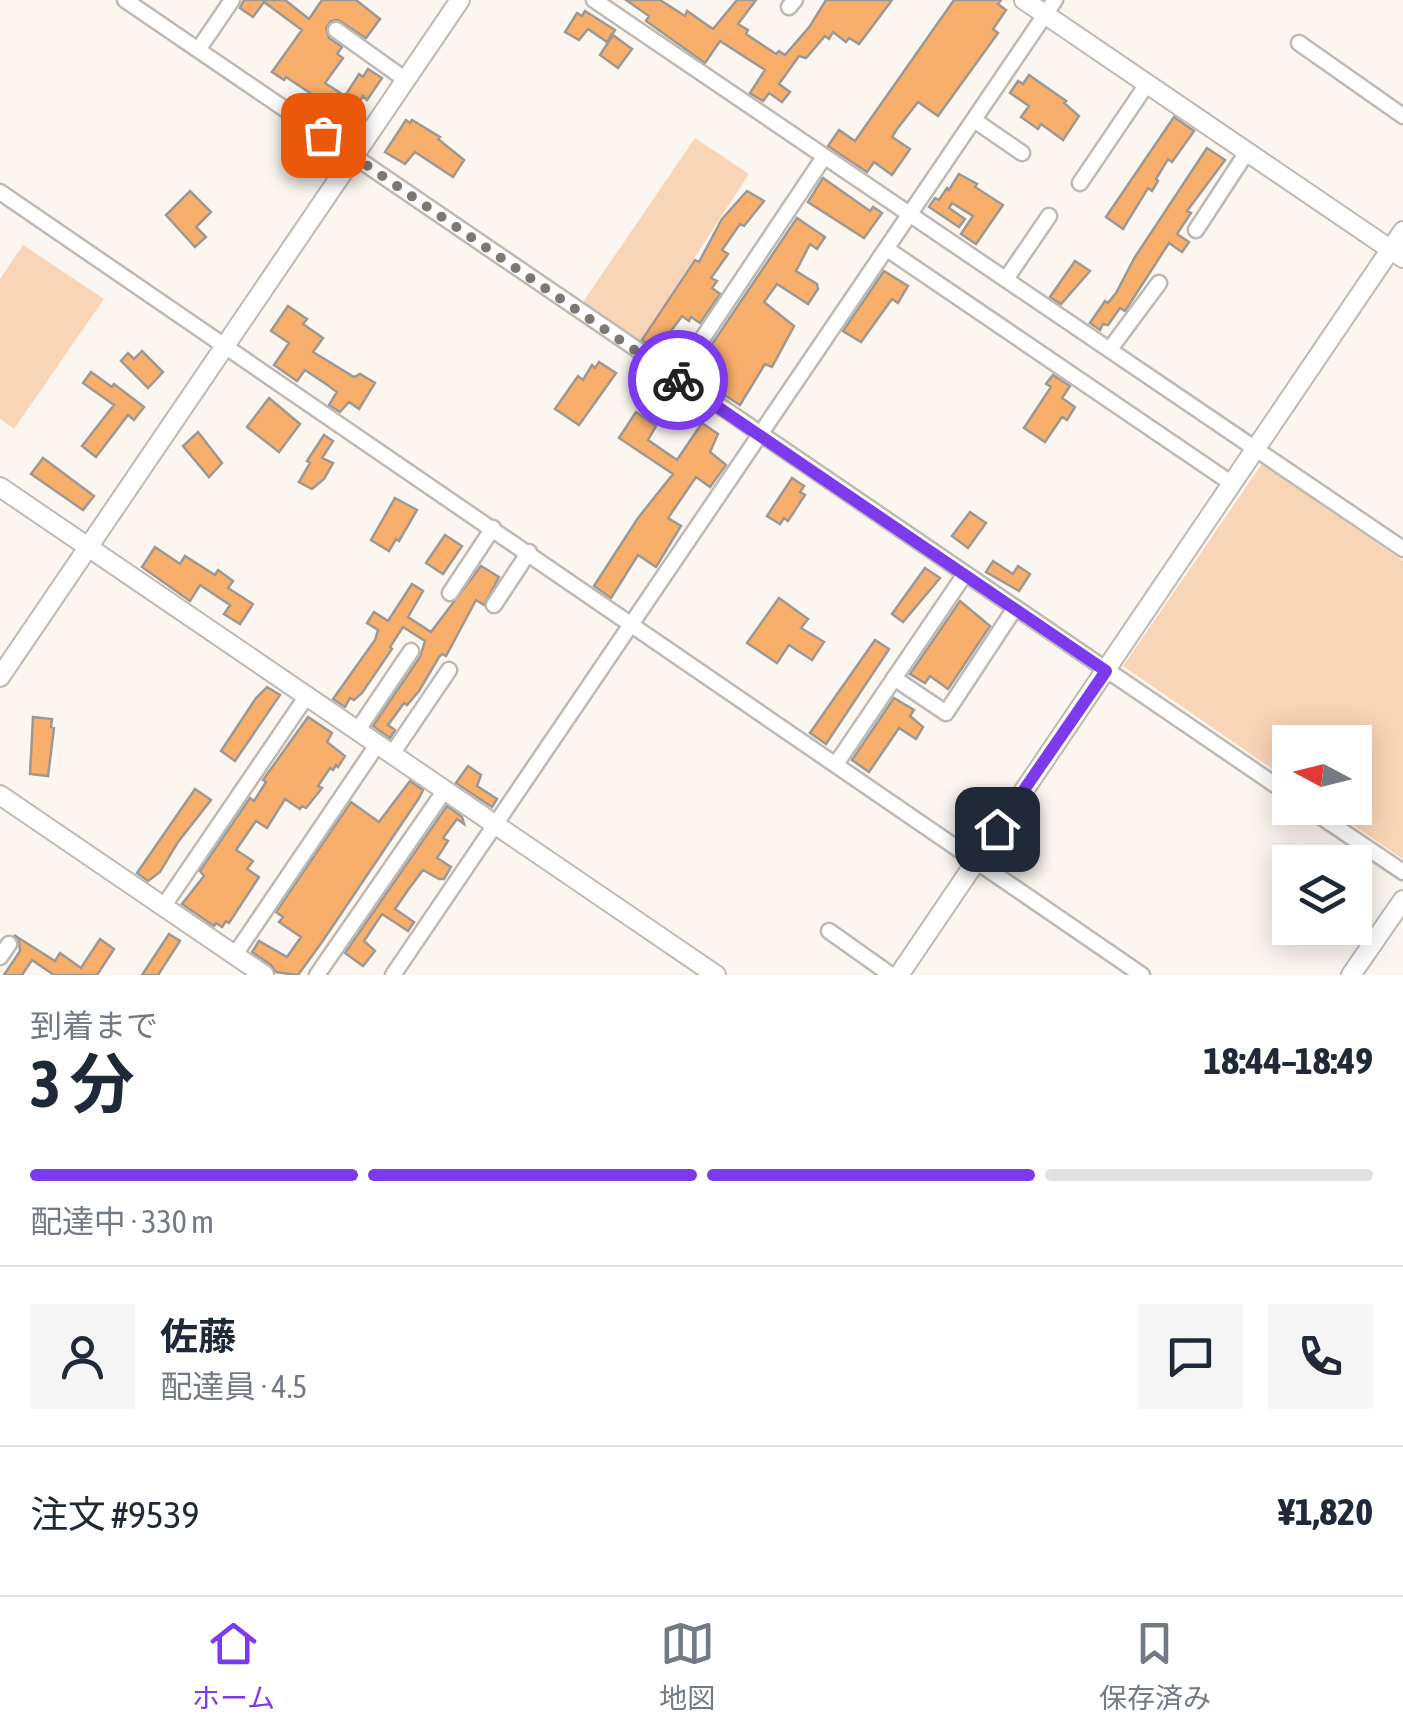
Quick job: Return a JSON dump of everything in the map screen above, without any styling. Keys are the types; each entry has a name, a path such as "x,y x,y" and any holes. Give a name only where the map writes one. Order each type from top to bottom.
{"street":[{"path":"125,0 1272,784"},
{"path":"198,50 232,0"},
{"path":"0,676 460,0"},
{"path":"594,0 1403,549"},
{"path":"1024,0 1051,7 1147,84 1397,254"},
{"path":"393,975 1051,7"},
{"path":"336,30 406,80"},
{"path":"1299,42 1403,116"},
{"path":"1080,182 1147,84"},
{"path":"974,120 1022,153"},
{"path":"1196,230 1248,152"},
{"path":"676,378 824,157"},
{"path":"0,192 1142,975"},
{"path":"1006,279 1049,216"},
{"path":"899,975 1231,482 1397,254 1403,231"},
{"path":"887,249 1231,482"},
{"path":"1110,350 1159,283"},
{"path":"0,487 716,975"},
{"path":"450,593 493,528"},
{"path":"494,604 529,552"},
{"path":"836,764 965,574"},
{"path":"894,678 946,713 1015,608"},
{"path":"357,731 411,651"},
{"path":"234,956 384,749 449,670"},
{"path":"163,907 306,697"},
{"path":"317,975 444,790"},
{"path":"0,795 264,975"},
{"path":"1333,825 1403,872"},
{"path":"1351,975 1403,900"},
{"path":"828,932 891,975"}],"shaded area":[{"path":"695,138 749,174 640,341 583,302"},
{"path":"23,245 104,299 14,429 0,419 0,279"},
{"path":"1262,464 1403,561 1403,859 1353,825 1372,825 1372,725 1272,725 1272,769 1123,666"}],"building":[{"path":"244,0 285,0 309,19 322,0 356,0 380,19 366,38 338,20 331,21 326,28 329,38 342,47 337,54 343,58 325,83 345,96 359,74 363,77 368,69 382,78 367,100 363,96 340,131 327,122 331,115 310,100 313,95 272,72 302,30 264,2 253,17 240,8"},
{"path":"626,0 660,0 685,16 687,11 713,29 737,0 756,0 738,24 776,54 779,51 785,55 826,0 892,0 859,44 849,38 846,42 833,32 806,58 799,56 779,84 790,92 782,102 769,93 763,101 750,93 765,70 720,41 705,63 646,21 649,16"},
{"path":"954,0 1001,0 998,4 1006,10 993,29 998,33 938,116 918,102 897,129 892,137 910,149 892,175 874,162 867,172 828,146 839,130 855,141"},
{"path":"585,11 615,30 607,42 588,29 579,40 565,32 577,13 582,16"},
{"path":"613,35 632,49 618,68 600,55"},
{"path":"1029,75 1066,101 1079,116 1063,140 1041,124 1038,129 1021,117 1029,106 1010,93 1018,81 1023,84"},
{"path":"1174,117 1194,131 1172,162 1168,159 1152,191 1148,188 1123,229 1106,217"},
{"path":"406,120 440,137 464,160 453,177 415,152 405,164 385,152"},
{"path":"1207,148 1225,160 1187,211 1191,213 1177,234 1189,242 1182,252 1169,243 1125,311 1120,308 1100,330 1090,323 1105,301 1108,303 1116,293 1135,257"},
{"path":"959,174 1003,205 976,244 961,234 973,216 952,203 949,208 965,219 959,227 929,207 949,190"},
{"path":"823,178 870,211 873,207 882,213 864,238 808,202"},
{"path":"190,191 211,212 196,227 206,237 195,247 166,215"},
{"path":"747,191 764,201 744,226 740,224 722,250 728,254 711,278 717,281 712,288 720,294 700,323 682,316 657,350 642,340 695,260 699,262 722,219"},
{"path":"797,218 825,237 817,249 810,244 796,271 817,284 818,289 808,304 777,284 764,302 794,326 772,367 765,364 740,405 692,374"},
{"path":"1075,261 1090,271 1061,304 1050,297"},
{"path":"884,271 908,286 898,303 892,299 861,342 843,331"},
{"path":"288,306 307,319 303,324 323,338 313,352 354,377 360,374 375,383 359,409 349,402 340,412 329,405 337,392 326,384 305,370 297,381 274,365 289,343 271,331"},
{"path":"142,351 163,372 148,388 121,361 128,353 134,359"},
{"path":"599,362 616,373 579,425 555,409 578,376 583,380 592,365 595,368"},
{"path":"91,372 144,407 134,420 128,415 96,457 82,446 114,405 83,383"},
{"path":"1053,375 1070,386 1062,398 1075,407 1067,420 1062,417 1045,442 1024,428 1051,387 1046,384"},
{"path":"269,398 300,424 279,452 247,427"},
{"path":"636,412 656,426 648,440 677,460 702,423 718,434 710,452 726,465 710,487 696,477 668,518 681,526 656,567 638,555 611,598 594,586 638,518 673,474 619,438"},
{"path":"198,432 222,463 209,477 183,446"},
{"path":"324,435 333,441 322,458 333,463 324,479 312,489 299,482"},
{"path":"43,458 94,496 83,510 31,474"},
{"path":"792,478 804,486 800,492 805,495 788,521 784,518 780,524 767,516"},
{"path":"395,498 417,510 389,551 371,540"},
{"path":"970,512 986,523 968,548 952,536"},
{"path":"445,535 462,546 443,574 426,563"},
{"path":"155,547 180,564 185,556 233,581 228,588 253,604 240,624 224,614 230,605 200,585 190,601 142,567"},
{"path":"993,561 1013,574 1018,566 1030,574 1019,591 986,572"},
{"path":"481,566 499,577 484,605 476,600 446,656 439,657 419,691 388,725 395,730 390,738 373,726 420,657 425,641 403,627 362,693 354,700 350,698 345,707 333,699 375,640 378,630 367,623 374,612 388,621 412,584 423,591 408,617 431,632"},
{"path":"925,568 940,578 903,622 892,614"},
{"path":"779,598 808,619 801,628 824,642 812,660 789,645 777,663 747,643"},
{"path":"960,601 990,626 948,689 930,676 925,683 910,674"},
{"path":"875,640 889,649 826,744 810,733"},
{"path":"267,687 280,695 235,761 221,751"},
{"path":"894,698 914,710 910,716 923,727 916,739 899,728 869,772 852,760"},
{"path":"33,717 52,719 48,776 30,774"},
{"path":"308,717 332,733 327,742 345,756 338,767 330,768 318,786 322,788 306,808 300,809 285,799 267,828 256,821 236,850 253,861 247,869 259,877 229,923 214,926 182,904 204,876 200,871 250,798 254,801 266,782 263,780"},
{"path":"468,766 481,775 477,786 497,799 492,807 456,783"},
{"path":"410,781 423,790 419,798 322,942 298,975 276,972 252,952 259,941 287,957 301,937 279,922 283,917 276,912 351,802 379,822"},
{"path":"195,789 211,800 160,872 148,881 137,873"},
{"path":"447,806 462,817 464,824 457,819 443,838 448,841 437,858 451,867 444,879 423,870 395,909 414,922 408,931 382,914 364,941 375,951 363,966 345,953"},
{"path":"169,934 180,941 158,975 142,975"},
{"path":"14,935 55,961 60,953 81,968 100,939 114,949 97,975 54,975 32,960 22,975 4,975 20,951"}],"way so far":[{"path":"323,135 678,380"}],"route":[{"path":"678,380 1106,671 997,829"}]}
